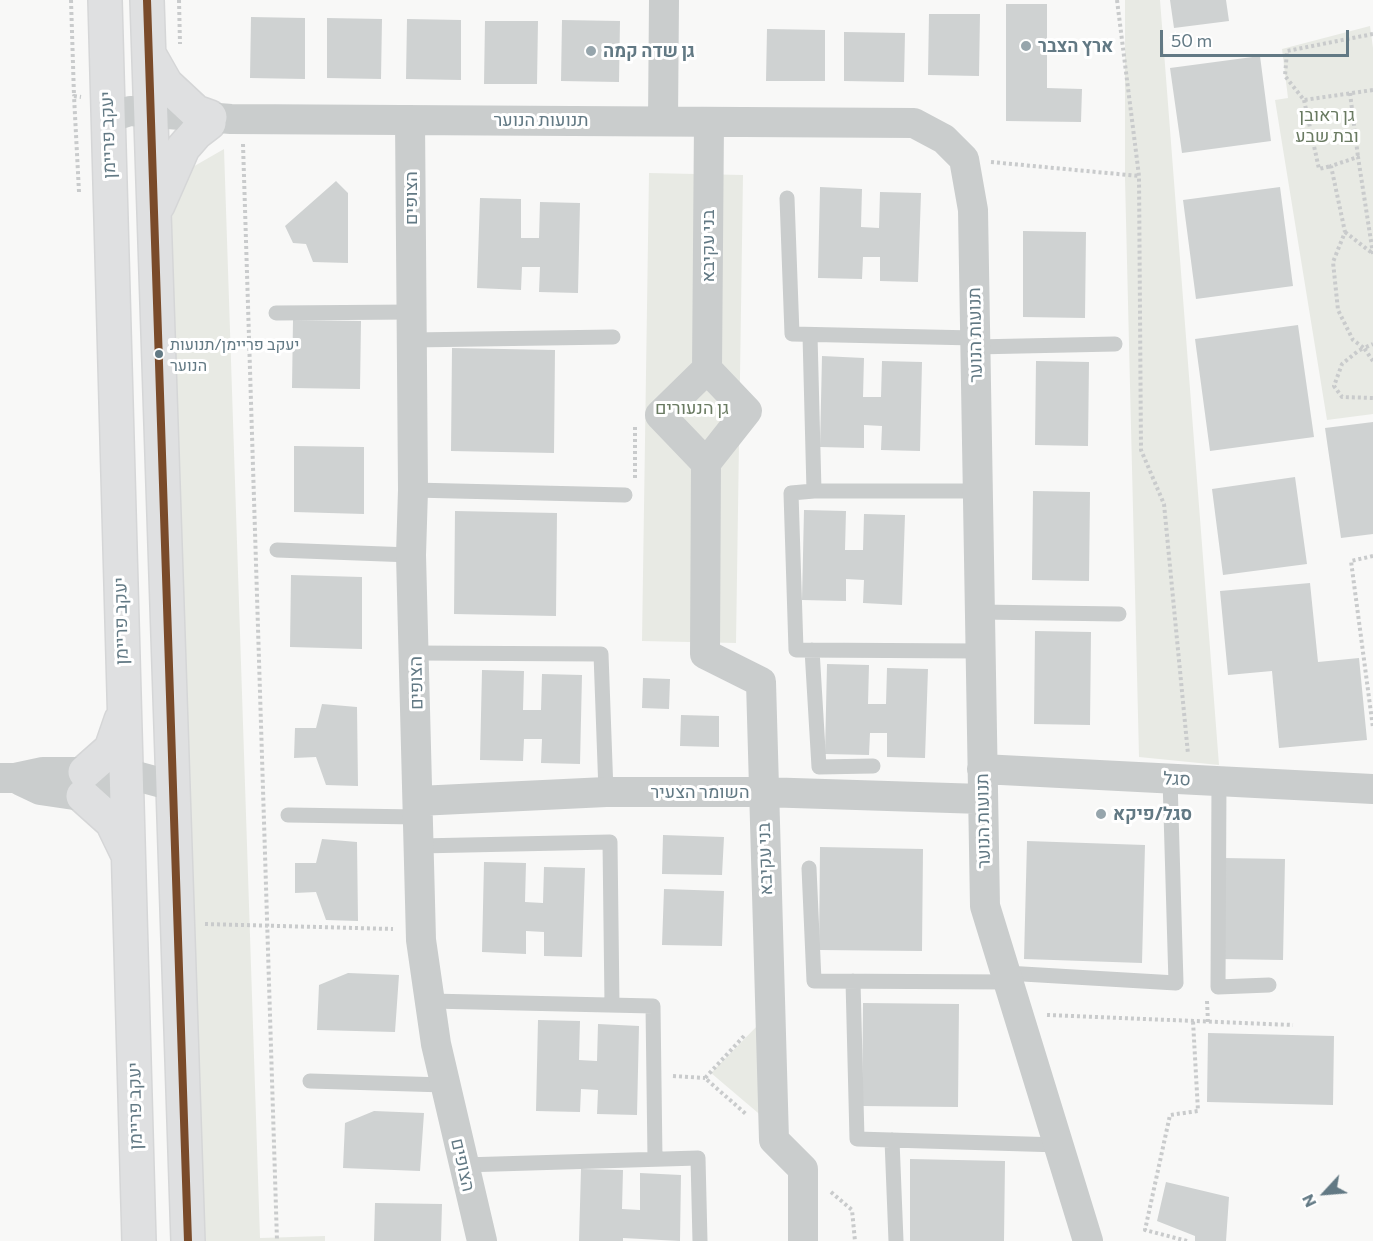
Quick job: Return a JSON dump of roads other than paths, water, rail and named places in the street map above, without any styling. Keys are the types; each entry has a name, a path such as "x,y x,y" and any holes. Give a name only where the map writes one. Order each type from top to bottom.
{"main road":[{"name":"יעקב פריימן","path":"105,0 139,1241"},
{"path":"147,0 188,1241"},
{"path":"148,50 153,64 166,84 196,112 223,120"},
{"path":"154,215 183,148 196,133 223,120"},
{"path":"123,713 111,749 84,784 112,822 128,855"}],"street":[{"path":"663,121 664,0"},
{"name":"תנועות הנוער","path":"108,118 914,123 944,139 964,159 973,210 985,906 1088,1241"},
{"name":"הצופים","path":"410,120 413,490 411,555 416,653 421,930 430,1001 445,1085 482,1241"},
{"name":"בני עקיבא","path":"707,369 709,122"},
{"path":"707,369 747,411 706,463 660,415 707,369"},
{"name":"בני עקיבא","path":"706,463 705,654 761,682 762,792 774,1140 803,1169 802,1241"},
{"name":"סגל","path":"981,769 1373,789"},
{"path":"8,778 44,772 84,784 126,787 173,786"},
{"name":"השומר הצעיר","path":"418,822 606,792 762,792 982,799"}],"lane":[{"path":"787,198 792,334 975,342 1114,344"},
{"path":"276,313 412,326 613,337"},
{"path":"810,335 814,491"},
{"path":"413,490 625,495"},
{"path":"977,491 791,493 796,650 979,651"},
{"path":"277,550 411,555"},
{"path":"979,612 1119,615"},
{"path":"812,650 819,767 873,766"},
{"path":"416,653 601,654 606,792"},
{"path":"809,868 814,981 1007,977 1176,983 1193,780"},
{"path":"1193,780 1218,987 1269,985"},
{"path":"288,815 418,822 610,842 612,1005"},
{"path":"853,981 857,1139 1060,1145"},
{"path":"430,1001 653,1006 655,1159"},
{"path":"310,1081 445,1085"},
{"path":"892,1140 896,1241"},
{"path":"463,1165 698,1158 700,1241"}],"place":[{"name":"ארץ הצבר","path":"1026,46"},
{"name":"גן שדה קמה","path":"591,51"},
{"name":"יעקב פריימן/תנועות הנוער","path":"159,354"},
{"name":"סגל/פיקא","path":"1101,814"}],"park label":[{"name":"גן ראובן ובת שבע","path":"1327,125"},
{"name":"גן הנעורים","path":"692,408"}]}
